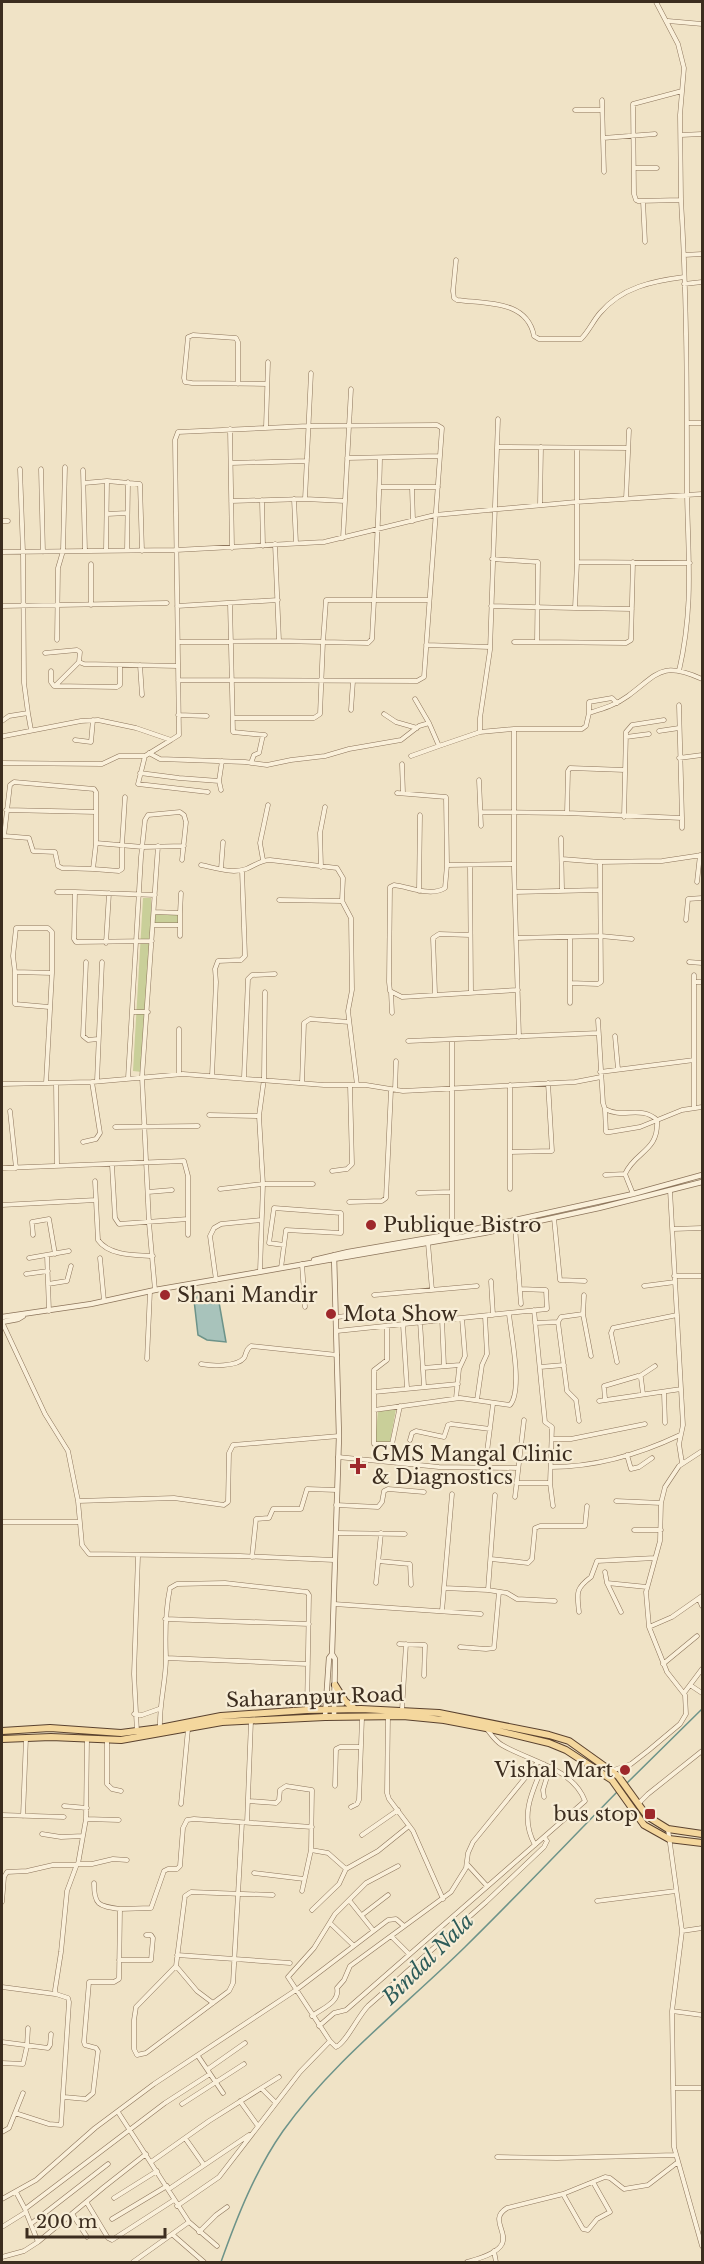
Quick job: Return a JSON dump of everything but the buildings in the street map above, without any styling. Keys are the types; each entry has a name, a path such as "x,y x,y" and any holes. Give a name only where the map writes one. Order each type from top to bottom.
{"main road":[{"path":"335,1685 345,1701 356,1709"},
{"path":"309,1710 327,1694"},
{"name":"Saharanpur Road","path":"334,1713 356,1709 439,1713 549,1735 569,1742 613,1776"},
{"name":"Saharanpur Road","path":"2,1731 50,1728 136,1732 221,1719 309,1710 325,1713"},
{"name":"Saharanpur Road","path":"2,1739 137,1739 188,1729 221,1719 251,1721 325,1713 362,1718 388,1716 485,1724"},
{"path":"613,1776 635,1807 644,1825 669,1839 702,1843"},
{"path":"635,1807 668,1829 702,1834"}],"street":[{"path":"656,2 667,21 684,68 681,200 690,563 688,630 679,671"},
{"path":"667,21 702,24"},
{"path":"681,200 639,201 634,198 633,106 635,102 682,91"},
{"path":"602,100 604,171"},
{"path":"575,110 602,110"},
{"path":"603,138 655,134"},
{"path":"681,135 702,134"},
{"path":"634,168 657,168"},
{"path":"643,201 645,242"},
{"path":"684,255 702,254"},
{"path":"456,260 454,298 519,311 528,318 534,336 539,339 581,339 606,307 625,293 646,283 684,277"},
{"path":"684,284 702,282"},
{"path":"238,384 238,342 236,338 193,335 188,337 185,382 238,384 267,384"},
{"path":"266,427 267,362"},
{"path":"306,499 310,373"},
{"path":"344,538 351,389"},
{"path":"480,732 490,647 498,419"},
{"path":"688,423 702,423"},
{"path":"178,680 422,679 425,674 442,431 440,426 266,427 184,431 176,435 176,550 178,715 179,735 147,755 138,784 207,792"},
{"path":"230,429 232,548"},
{"path":"626,499 629,430"},
{"path":"496,447 628,448"},
{"path":"540,505 541,447"},
{"path":"575,608 577,448"},
{"path":"347,458 440,456"},
{"path":"178,642 371,642 379,530 380,458"},
{"path":"231,463 307,461"},
{"path":"57,640 58,568 63,551 65,467"},
{"path":"20,469 24,683 32,730"},
{"path":"41,469 43,552"},
{"path":"83,470 85,551"},
{"path":"106,551 107,482"},
{"path":"128,482 128,551"},
{"path":"84,483 138,482 141,485 142,551"},
{"path":"380,487 438,487"},
{"path":"412,487 413,521"},
{"path":"2,552 176,550 324,542 435,515 576,502 702,494"},
{"path":"294,499 296,543"},
{"path":"231,501 306,499 345,501"},
{"path":"262,500 263,546"},
{"path":"106,514 127,513"},
{"path":"2,521 8,521"},
{"path":"275,544 279,641"},
{"path":"492,559 538,561 537,642"},
{"path":"577,562 690,563"},
{"path":"514,642 628,643 631,640 633,562"},
{"path":"90,564 91,605"},
{"path":"177,606 278,600"},
{"path":"233,718 317,717 320,714 326,600 429,600"},
{"path":"2,606 167,603"},
{"path":"230,603 235,733 264,735 259,753 254,754 251,763"},
{"path":"491,606 632,609"},
{"path":"426,645 490,647"},
{"path":"45,653 77,650 80,652 80,662 55,686"},
{"path":"80,662 84,664 178,666"},
{"path":"51,671 51,682 55,686 119,687 120,665"},
{"path":"140,666 142,695"},
{"path":"589,713 617,703 655,674 668,670 679,671 702,679"},
{"path":"351,710 353,681"},
{"path":"411,756 480,732 514,729 576,730 586,726 589,702 612,698 617,703"},
{"path":"415,699 439,746"},
{"path":"679,705 682,828"},
{"path":"2,721 9,716 28,713"},
{"path":"384,714 396,722 417,729"},
{"path":"178,715 207,716"},
{"path":"4,736 93,720 136,728 171,740"},
{"path":"75,740 91,742 93,720"},
{"path":"624,817 627,729 632,725 664,720"},
{"path":"2,763 98,765 119,756 147,755 160,759 267,765 401,740 429,723"},
{"path":"659,731 679,728"},
{"path":"514,729 514,864 519,1037"},
{"path":"626,737 649,734"},
{"path":"680,758 702,755"},
{"path":"221,790 219,781 222,761"},
{"path":"402,764 403,793"},
{"path":"567,813 570,768 625,770"},
{"path":"140,773 219,781"},
{"path":"479,780 481,826"},
{"path":"93,869 96,843 96,792 94,789 14,782 8,788 3,836 27,837 33,851 55,852 60,867 93,869 122,870 125,797"},
{"path":"392,1013 388,935 390,887 394,885 420,891 439,891 446,888 447,865 446,796 397,793"},
{"path":"263,860 260,843 268,805"},
{"path":"321,867 320,833 325,807"},
{"path":"6,810 96,812"},
{"path":"482,812 514,811 682,818"},
{"path":"128,1078 142,847 145,820 148,814 180,813 185,819 182,860"},
{"path":"420,815 420,891"},
{"path":"561,838 562,890"},
{"path":"221,869 223,842"},
{"path":"96,843 142,847 184,846"},
{"path":"147,1359 153,1256 149,1223 142,1077 158,846"},
{"path":"562,859 600,862 662,861 701,855 697,882"},
{"path":"201,865 233,871 242,870 263,860 337,868 340,871 343,878 342,901 351,918 352,990 347,1007 357,1085"},
{"path":"570,983 598,984 601,982 600,862"},
{"path":"447,865 514,864"},
{"path":"470,865 471,993"},
{"path":"212,1076 215,969 218,961 241,960 245,956 242,870"},
{"path":"515,892 600,890"},
{"path":"57,892 155,894"},
{"path":"75,892 75,941 106,943 152,941"},
{"path":"106,943 109,893"},
{"path":"180,936 181,893"},
{"path":"686,920 688,899 702,898"},
{"path":"279,900 342,901"},
{"path":"154,912 180,913"},
{"path":"153,925 180,926"},
{"path":"45,1083 52,973 52,935 48,928 15,929 13,956 15,1004 49,1007"},
{"path":"435,993 434,938 439,934 470,935"},
{"path":"516,938 601,936 632,939"},
{"path":"570,937 570,1004"},
{"path":"86,962 83,1036 88,1040 98,1039"},
{"path":"83,1142 98,1137 100,1133 95,1082 102,962"},
{"path":"689,962 702,963"},
{"path":"15,972 52,973"},
{"path":"244,1077 248,979 252,975 275,974"},
{"path":"694,975 694,1107"},
{"path":"694,982 702,982"},
{"path":"390,991 402,997 435,993 518,990"},
{"path":"260,1271 263,1184 259,1116 264,1080 265,992"},
{"path":"133,1012 148,1012"},
{"path":"302,1083 304,1023 310,1019 349,1022"},
{"path":"598,1020 606,1132 640,1127 682,1110 702,1107"},
{"path":"179,1029 179,1074"},
{"path":"408,1041 599,1033"},
{"path":"615,1036 618,1070"},
{"path":"452,1040 452,1236"},
{"path":"2,1084 95,1082 179,1074 357,1085 393,1090 452,1089 575,1082 618,1070 694,1060"},
{"path":"349,1202 382,1201 386,1198 396,1062"},
{"path":"56,1083 57,1165"},
{"path":"510,1152 552,1151 549,1083"},
{"path":"510,1084 510,1189"},
{"path":"332,1171 347,1169 352,1164 350,1085"},
{"path":"605,1110 616,1113 639,1111 657,1120 658,1131 655,1141 625,1174"},
{"path":"10,1111 16,1168"},
{"path":"209,1115 259,1116"},
{"path":"115,1127 198,1126"},
{"path":"2,1168 112,1165 182,1160 186,1163 188,1182 188,1235"},
{"path":"112,1165 116,1222 122,1224 149,1223 188,1219"},
{"path":"605,1175 625,1174"},
{"path":"625,1174 633,1194"},
{"path":"334,1257 428,1243 633,1194 702,1175"},
{"path":"95,1181 100,1244 125,1254 153,1256"},
{"path":"334,1560 89,1554 82,1545 78,1501 68,1451 45,1414 2,1320 18,1319 22,1316 152,1290 515,1226 702,1182"},
{"path":"220,1189 263,1184 313,1184"},
{"path":"148,1192 172,1190"},
{"path":"670,1190 683,1425 679,1444 682,1463"},
{"path":"418,1193 452,1191"},
{"path":"2,1205 96,1200"},
{"path":"281,1268 286,1230 341,1233 341,1214 274,1208 269,1243 284,1245"},
{"path":"33,1235 32,1222 49,1218 55,1254"},
{"path":"554,1218 560,1280 585,1281"},
{"path":"216,1280 210,1236 213,1228 221,1224 261,1220"},
{"path":"515,1226 521,1304"},
{"path":"673,1229 702,1228"},
{"path":"428,1243 432,1290"},
{"path":"29,1258 69,1251"},
{"path":"47,1255 49,1311"},
{"path":"325,1713 329,1658 332,1654 339,1436 334,1257"},
{"path":"100,1258 104,1301"},
{"path":"302,1264 305,1307"},
{"path":"48,1284 67,1281 71,1266"},
{"path":"26,1274 48,1271"},
{"path":"674,1276 702,1276"},
{"path":"491,1281 493,1315"},
{"path":"644,1286 675,1282"},
{"path":"374,1295 477,1286"},
{"path":"337,1331 547,1309 546,1290 520,1289"},
{"path":"584,1295 583,1314 591,1356"},
{"path":"534,1310 545,1422 552,1425 550,1483 553,1506"},
{"path":"337,1317 372,1313"},
{"path":"374,1410 456,1398 510,1405 514,1398 516,1379 509,1314"},
{"path":"579,1421 576,1401 567,1391 558,1322 561,1317 583,1314"},
{"path":"617,1362 611,1333 614,1328 677,1315"},
{"path":"477,1400 482,1365 487,1354 485,1316"},
{"path":"456,1398 460,1365 465,1356 462,1318"},
{"path":"442,1319 444,1366"},
{"path":"420,1321 424,1386"},
{"path":"535,1323 558,1322"},
{"path":"403,1325 407,1388"},
{"path":"387,1326 387,1362 375,1369 373,1443 390,1445 393,1442 400,1406"},
{"path":"201,1364 216,1366 239,1361 245,1357 247,1349 251,1346 337,1354"},
{"path":"423,1368 460,1365"},
{"path":"540,1367 564,1365"},
{"path":"605,1399 604,1386 639,1376 655,1366"},
{"path":"639,1376 643,1394"},
{"path":"374,1392 458,1384"},
{"path":"598,1401 681,1389"},
{"path":"664,1393 665,1423"},
{"path":"485,1468 493,1404"},
{"path":"515,1497 524,1420"},
{"path":"410,1440 412,1433 416,1431 444,1437 450,1424 490,1429"},
{"path":"553,1439 571,1439 645,1424"},
{"path":"550,1467 581,1466 627,1455 655,1447 680,1435"},
{"path":"78,1501 174,1498 225,1505 228,1502 229,1453 233,1445 339,1436"},
{"path":"613,1776 682,1721 687,1708 684,1694 672,1681 663,1664 649,1627 645,1604 661,1530 661,1503 670,1478 682,1463 702,1451"},
{"path":"627,1455 631,1469 639,1467 652,1458"},
{"path":"338,1457 439,1467 518,1468"},
{"path":"516,1483 550,1483"},
{"path":"252,1557 256,1519 270,1518 273,1509 301,1509 307,1489 337,1490"},
{"path":"336,1505 378,1506 382,1502 384,1490 387,1489 424,1492"},
{"path":"442,1611 452,1494"},
{"path":"488,1590 495,1495"},
{"path":"616,1502 661,1503"},
{"path":"490,1559 528,1563 532,1558 535,1528 540,1526 584,1527 587,1506"},
{"path":"2,1522 79,1522"},
{"path":"634,1530 661,1530"},
{"path":"336,1533 405,1534"},
{"path":"376,1582 381,1533"},
{"path":"136,1732 134,1650 138,1556"},
{"path":"579,1612 578,1589 591,1577 597,1560 655,1558"},
{"path":"378,1561 410,1564 411,1585"},
{"path":"605,1572 607,1583 621,1612"},
{"path":"160,1728 159,1709 166,1658 165,1619 171,1586 225,1583 308,1592 309,1710"},
{"path":"607,1583 647,1587"},
{"path":"444,1588 488,1590 517,1599 555,1601"},
{"path":"459,1647 494,1648 499,1592"},
{"path":"649,1627 672,1617 700,1598 702,1606"},
{"path":"333,1604 481,1614"},
{"path":"165,1619 309,1624"},
{"path":"663,1664 697,1636"},
{"path":"399,1644 425,1645 424,1676"},
{"path":"402,1710 406,1644"},
{"path":"332,1654 335,1659 334,1713"},
{"path":"166,1658 308,1664"},
{"path":"684,1694 702,1669"},
{"path":"690,1685 702,1693"},
{"path":"135,1714 142,1715 159,1709"},
{"path":"388,1716 386,1786 389,1799 409,1826 443,1899"},
{"path":"351,1807 359,1800 362,1718"},
{"path":"251,1721 249,1801 237,1893 235,1959 231,1988 143,2055 137,2055 134,2049 136,2007 176,1966 185,1896 191,1892 237,1893 273,1895"},
{"path":"319,2026 334,2013 346,2010 585,1801 575,1785 550,1767 502,1745 485,1724"},
{"path":"181,1804 188,1729"},
{"path":"23,1816 26,1738"},
{"path":"56,1994 67,1891 77,1864 86,1819 87,1738"},
{"path":"107,1740 107,1784 112,1789 121,1791"},
{"path":"334,1786 336,1749 361,1747"},
{"path":"635,1807 702,1751"},
{"path":"312,2016 337,1997 337,1988 344,1980 350,1966 455,1888 476,1838 538,1762"},
{"path":"536,1845 530,1832 527,1811 534,1785 544,1764"},
{"path":"544,1797 543,1790 550,1767"},
{"path":"249,1801 276,1803 279,1800 280,1790 286,1786 310,1789 313,1794 311,1850 302,1891"},
{"path":"63,1806 87,1808"},
{"path":"362,1835 398,1810"},
{"path":"2,1815 64,1817"},
{"path":"86,1819 119,1820"},
{"path":"94,1882 94,1897 102,1907 151,1908 164,1871 177,1869 180,1866 183,1828 187,1820 312,1827"},
{"path":"312,1910 339,1884 346,1869 378,1851 409,1826"},
{"path":"668,1829 682,1931 672,2011 676,2155 702,2244"},
{"path":"42,1834 61,1837 83,1836"},
{"path":"398,1866 366,1883 349,1900 288,1977 312,2016 336,2047 341,2045 354,2022 395,1979 486,1902 544,1847 547,1841 544,1837"},
{"path":"311,1850 328,1853 346,1869"},
{"path":"2,1902 2,1877 8,1872 27,1871 53,1865 92,1864 113,1858 127,1860"},
{"path":"467,1864 487,1887"},
{"path":"254,1873 304,1879"},
{"path":"597,1901 676,1891"},
{"path":"362,1915 388,1895"},
{"path":"349,1900 373,1930"},
{"path":"64,2097 86,2099 93,2093 98,2051 84,2044 89,1982 94,1980 118,1981 120,1909"},
{"path":"2,2199 44,2174 95,2128 154,2084 296,1990 373,1930 392,1918 404,1926"},
{"path":"330,1923 353,1945"},
{"path":"682,1931 702,1928"},
{"path":"119,1960 151,1960 153,1938 151,1935 146,1935"},
{"path":"391,1936 409,1954"},
{"path":"177,1955 290,1963"},
{"path":"176,1966 197,1991 213,2003"},
{"path":"2,1987 56,1994 68,1998 69,2002 62,2122 59,2125 49,2124 15,2113"},
{"path":"672,2011 702,2015"},
{"path":"2,2063 22,2065 27,2046 28,2028"},
{"path":"2,2042 48,2048 51,2044 51,2034"},
{"path":"177,2206 216,2180 300,2072 330,2041"},
{"path":"2,2227 245,2043"},
{"path":"198,2056 223,2093"},
{"path":"182,2104 244,2064"},
{"path":"151,2162 279,2077"},
{"path":"673,2088 702,2088"},
{"path":"262,2089 276,2103"},
{"path":"2,2132 8,2130 23,2093"},
{"path":"240,2101 258,2126"},
{"path":"118,2112 168,2187 177,2206 189,2222 217,2246"},
{"path":"112,2219 204,2165 252,2133"},
{"path":"185,2138 204,2165"},
{"path":"2,2257 24,2251 38,2242 146,2154"},
{"path":"497,2157 676,2155"},
{"path":"467,2262 501,2245 503,2241 499,2217 504,2210 608,2177 624,2189 644,2187 678,2162"},
{"path":"32,2223 108,2164"},
{"path":"114,2198 157,2171"},
{"path":"563,2193 583,2229 588,2230 597,2219 610,2212 593,2182"},
{"path":"16,2192 32,2223 38,2242"},
{"path":"87,2202 112,2240 174,2200"},
{"path":"199,2232 218,2213 228,2207"},
{"path":"73,2215 87,2237"},
{"path":"696,2222 702,2219"},
{"path":"133,2262 189,2222"},
{"path":"173,2235 204,2262"},
{"path":"495,2250 496,2262"}],"green space":[{"path":"143,898 151,898 151,913 178,915 178,923 151,923 142,1072 133,1071"},
{"path":"396,1409 390,1442 375,1442 378,1411"}],"water":[{"path":"217,1291 226,1342 207,1340 198,1335 194,1300 200,1294"}],"waterway":[{"name":"Bindal Nala","path":"626,1784 702,1709"},
{"name":"Bindal Nala","path":"221,2262 255,2178 273,2146 303,2105 346,2058 465,1947 618,1791"}],"place":[{"name":"Publique Bistro","path":"371,1225"},
{"name":"Shani Mandir","path":"165,1295"},
{"name":"Mota Show","path":"331,1314"},
{"name":"GMS Mangal Clinic & Diagnostics","path":"358,1466"},
{"name":"Vishal Mart","path":"625,1770"},
{"name":"bus stop","path":"650,1814"}]}
